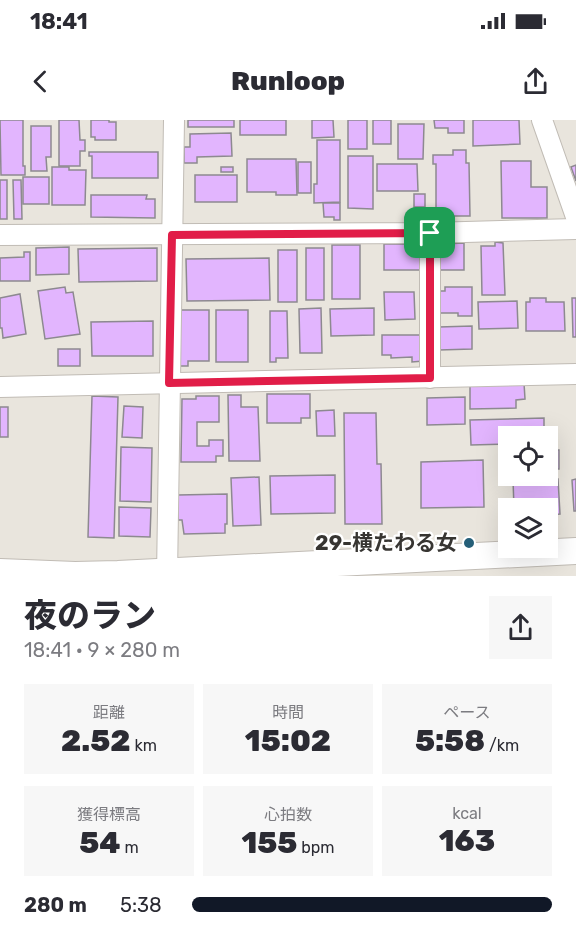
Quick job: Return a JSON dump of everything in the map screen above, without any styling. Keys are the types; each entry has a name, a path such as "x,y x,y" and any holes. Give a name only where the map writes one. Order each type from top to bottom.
{"street":[{"path":"166,574 174,120"},
{"path":"542,120 576,217"},
{"path":"0,235 430,233 576,229"},
{"path":"430,233 430,378"},
{"path":"0,387 576,374"},
{"path":"0,572 75,575 166,574 576,551"}],"building":[{"path":"0,120 23,120 25,175 1,175"},
{"path":"59,120 79,120 80,140 85,140 85,151 80,151 80,166 59,166"},
{"path":"91,120 116,122 116,140 95,140 95,137 91,137"},
{"path":"188,120 234,120 234,127 188,127"},
{"path":"240,120 286,120 286,135 240,135"},
{"path":"312,120 333,120 334,137 312,138"},
{"path":"348,120 367,120 367,149 348,149"},
{"path":"373,120 391,120 391,144 373,144"},
{"path":"434,120 464,120 464,133 448,133 448,128 435,128"},
{"path":"473,120 519,120 520,144 473,146"},
{"path":"398,124 424,124 423,159 398,159"},
{"path":"31,126 51,126 51,157 46,157 47,171 31,171"},
{"path":"231,133 232,156 197,157 197,163 184,163 184,147 190,147 190,134"},
{"path":"317,140 340,140 340,202 314,203 314,184 317,184"},
{"path":"453,150 466,150 466,163 469,163 470,216 454,216 454,220 441,220 441,215 436,215 436,164 433,164 433,155 453,155"},
{"path":"89,152 158,152 158,178 92,178 92,156 89,156"},
{"path":"348,156 373,156 373,209 348,208"},
{"path":"247,159 296,159 297,195 247,192"},
{"path":"501,161 531,161 531,187 547,187 547,218 502,218"},
{"path":"298,162 311,162 311,193 298,193"},
{"path":"377,164 417,164 418,191 377,191"},
{"path":"576,165 576,181 571,167"},
{"path":"52,167 86,170 85,205 52,205"},
{"path":"221,167 233,167 233,172 221,172"},
{"path":"195,175 237,175 237,202 195,202"},
{"path":"23,177 49,177 49,204 23,204"},
{"path":"0,180 7,180 7,219 0,219"},
{"path":"13,180 21,180 22,219 14,219"},
{"path":"414,194 425,194 425,207 414,207"},
{"path":"91,195 147,195 146,199 155,199 155,218 91,217"},
{"path":"323,203 340,203 340,220 334,220 334,217 324,217"},
{"path":"495,242 503,243 505,295 482,295 481,246 495,246"},
{"path":"464,243 464,270 439,270 441,244"},
{"path":"384,244 420,244 421,270 384,270"},
{"path":"332,245 360,245 360,299 332,299"},
{"path":"69,247 69,274 36,275 36,248"},
{"path":"157,248 157,281 79,282 78,249"},
{"path":"306,248 324,248 324,300 306,300"},
{"path":"278,250 297,250 297,302 278,302"},
{"path":"24,252 30,252 30,281 0,281 0,258 24,257"},
{"path":"269,258 270,300 187,301 186,259"},
{"path":"65,287 66,293 73,292 80,334 45,339 38,291"},
{"path":"445,287 472,287 472,316 438,313 438,291 445,291"},
{"path":"384,292 414,292 415,319 385,320"},
{"path":"20,294 26,334 3,338 2,328 0,328 0,298"},
{"path":"530,298 546,298 546,302 564,302 565,331 526,331 526,302 530,302"},
{"path":"572,298 576,298 576,337 573,337"},
{"path":"517,301 518,328 479,329 478,302"},
{"path":"321,308 322,353 300,353 299,309"},
{"path":"374,308 374,335 331,336 330,309"},
{"path":"180,310 209,310 209,361 188,361 188,366 180,366"},
{"path":"216,310 248,310 248,362 216,362"},
{"path":"270,311 287,311 288,358 276,358 276,362 270,362"},
{"path":"153,321 153,356 92,356 91,322"},
{"path":"472,326 472,349 439,350 439,327"},
{"path":"382,335 423,335 423,361 412,362 412,357 391,358 391,355 382,355"},
{"path":"58,349 80,349 80,366 58,366"},
{"path":"524,383 525,399 516,400 516,408 470,409 470,384"},
{"path":"267,394 310,394 310,418 301,418 301,423 267,423"},
{"path":"228,395 241,395 241,407 258,407 260,461 229,461"},
{"path":"92,396 118,397 114,538 88,537"},
{"path":"196,396 219,396 219,422 197,422 197,446 209,446 209,440 223,440 223,456 216,456 216,462 181,462 182,399 196,399"},
{"path":"465,397 465,424 427,425 427,398"},
{"path":"124,406 143,407 142,438 122,437"},
{"path":"0,407 8,407 8,437 0,437"},
{"path":"334,410 335,436 317,436 316,411"},
{"path":"344,413 376,413 377,464 381,464 382,524 345,524"},
{"path":"544,418 544,426 498,426 498,444 471,445 470,420"},
{"path":"121,447 152,448 151,502 120,501"},
{"path":"483,460 484,507 421,508 421,462"},
{"path":"335,475 335,513 271,514 270,476"},
{"path":"259,477 261,525 233,526 231,478"},
{"path":"558,479 560,514 558,514 558,498 514,498 513,486 558,486"},
{"path":"576,479 576,511 574,511 572,480"},
{"path":"227,494 225,533 184,534 182,520 178,520 178,495"},
{"path":"119,507 151,508 150,537 119,536"}],"place":[{"name":"29-横たわる女","path":"469,543"}],"route":[{"path":"430,233 430,378 169,383 172,235 430,233"}]}
